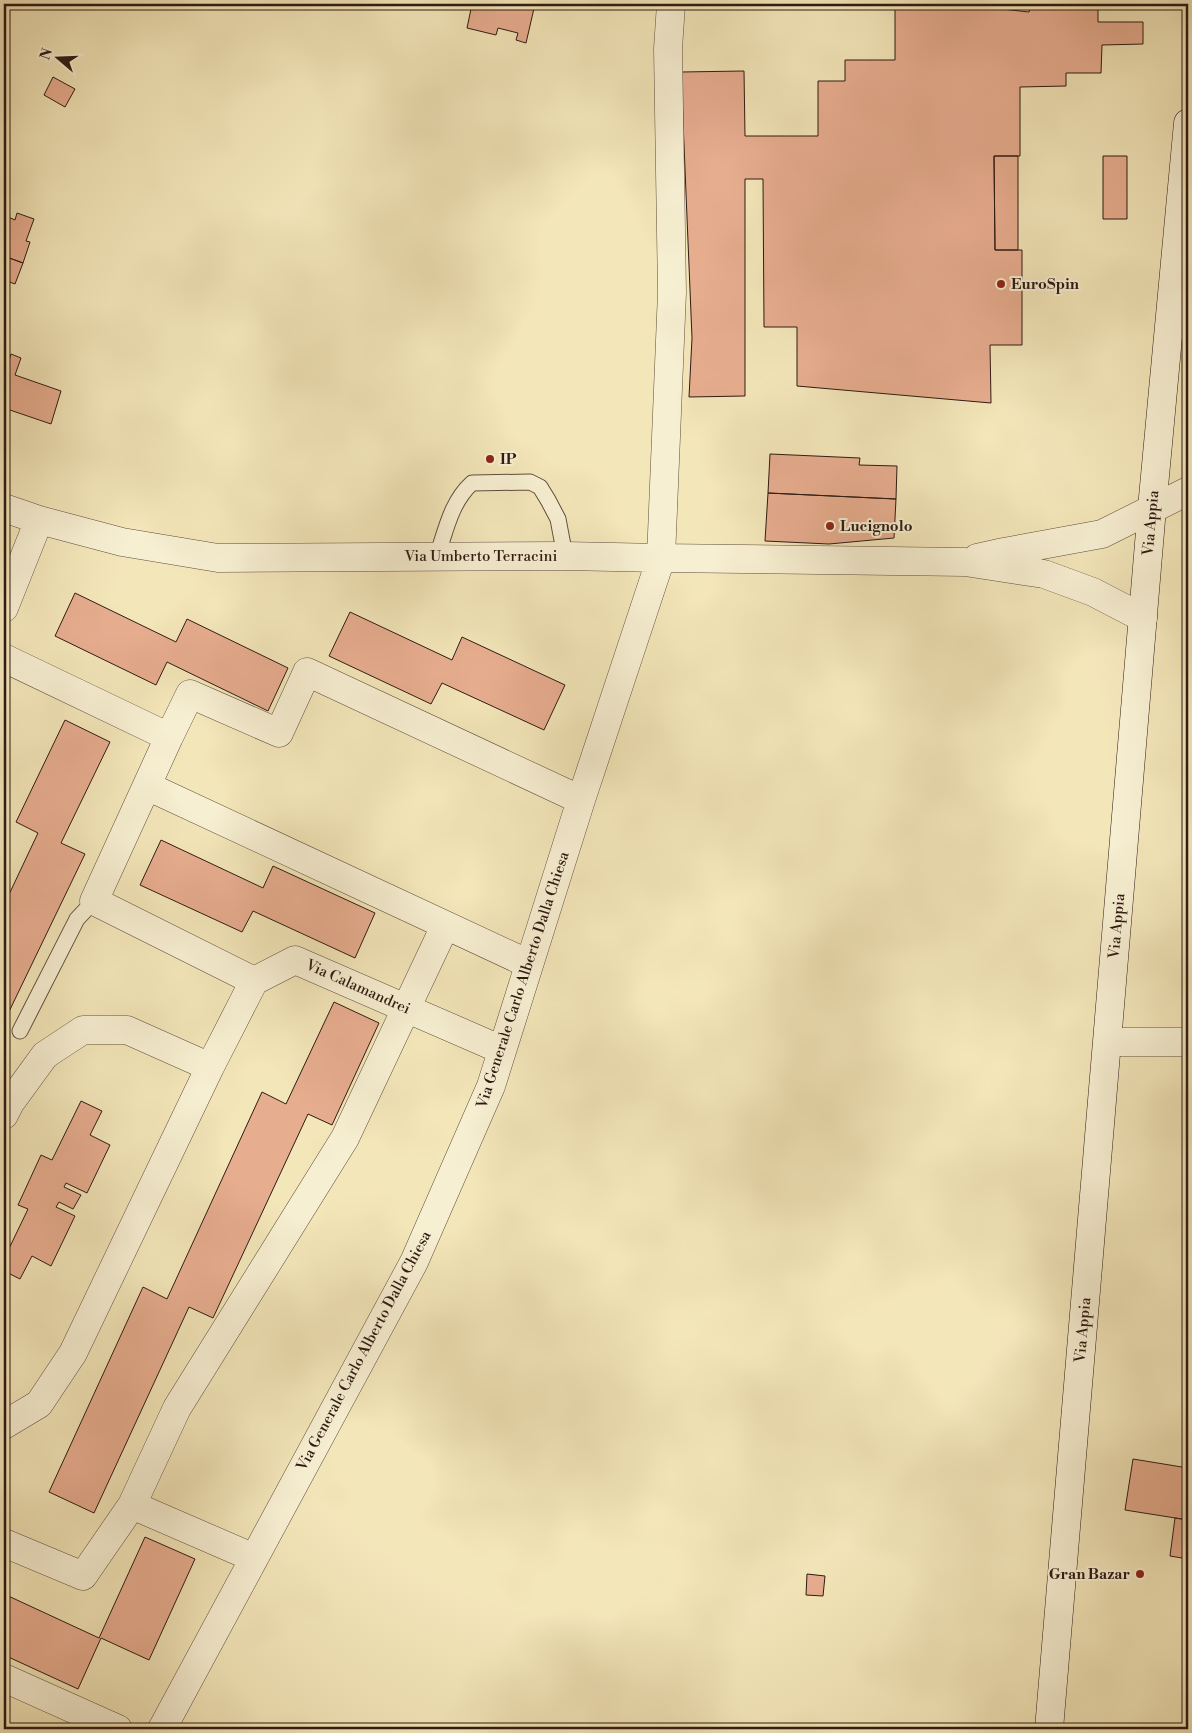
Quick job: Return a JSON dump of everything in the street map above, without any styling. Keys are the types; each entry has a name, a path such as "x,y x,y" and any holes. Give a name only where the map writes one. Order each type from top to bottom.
{"street":[{"name":"Via Generale Carlo Alberto Dalla Chiesa","path":"162,1729 414,1262 491,1086 581,800 661,558 672,292 668,49 671,4"},
{"name":"Via Appia","path":"1049,1729 1152,508 1188,123"},
{"path":"965,562 1004,552 1102,534 1188,491"},
{"name":"Via Umberto Terracini","path":"4,508 39,520 122,542 218,558 565,556 965,562"},
{"path":"4,608 39,520"},
{"path":"965,562 1044,574 1093,592 1143,618"},
{"path":"4,658 170,737"},
{"path":"4,1425 40,1404 73,1353 210,1067 254,980 94,901 190,694 279,733 307,672 581,800"},
{"path":"147,786 529,964"},
{"path":"4,1544 83,1576 132,1505 177,1408 345,1138 445,926"},
{"name":"Via Calamandrei","path":"254,980 295,960 502,1050"},
{"path":"6,1106 46,1055 83,1030 127,1030 210,1067"},
{"path":"1108,1042 1188,1042"},
{"path":"132,1505 254,1558"},
{"path":"4,1678 118,1729"}],"lane":[{"path":"438,556 455,504 461,493 472,483 530,482 540,487 558,519 565,556"},
{"path":"20,1031 77,919 94,901"}],"building":[{"path":"475,4 535,4 526,43 516,40 518,33 498,28 496,35 467,28 471,9 474,10"},
{"path":"895,4 957,4 1029,12 1031,4 1098,4 1098,22 1143,22 1143,44 1102,45 1101,73 1066,73 1066,86 1020,87 1020,156 994,156 995,250 1022,250 1022,345 990,345 991,403 797,386 797,327 764,327 763,179 745,179 745,396 689,397 692,338 681,72 744,71 745,136 818,136 818,81 845,81 845,60 895,60"},
{"path":"53,77 75,89 65,107 44,95"},
{"path":"994,156 1018,156 1018,250 995,250"},
{"path":"1103,156 1127,156 1127,219 1103,219"},
{"path":"17,213 34,219 26,241 30,242 23,263 4,256 4,215 15,220"},
{"path":"4,256 23,263 15,284 4,280"},
{"path":"11,354 21,358 15,375 61,391 51,424 4,408 4,378"},
{"path":"770,454 860,458 859,465 897,466 896,499 768,493"},
{"path":"768,493 896,499 894,538 829,544 765,541"},
{"path":"75,593 176,642 187,619 288,668 268,711 167,662 156,685 55,636"},
{"path":"350,612 452,660 462,637 565,685 544,730 442,683 431,704 329,656"},
{"path":"65,720 110,742 61,843 85,854 4,1022 4,905 38,833 16,822"},
{"path":"161,840 263,888 273,866 375,913 355,958 253,911 242,932 140,885"},
{"path":"334,1002 379,1023 332,1125 308,1114 213,1318 189,1307 94,1513 49,1492 143,1287 167,1299 262,1092 286,1104"},
{"path":"81,1101 102,1111 90,1135 110,1145 87,1193 66,1183 64,1187 81,1195 73,1209 59,1202 56,1207 75,1216 51,1266 32,1256 20,1279 4,1271 4,1259 28,1209 18,1205 41,1155 52,1160"},
{"path":"1133,1459 1188,1468 1188,1520 1125,1510"},
{"path":"1175,1518 1188,1520 1188,1559 1170,1556"},
{"path":"145,1537 195,1559 149,1660 101,1638 78,1689 4,1655 4,1594 99,1638"},
{"path":"807,1574 825,1576 823,1596 806,1595"}],"place":[{"name":"EuroSpin","path":"1001,284"},
{"name":"IP","path":"490,459"},
{"name":"Lucignolo","path":"830,526"},
{"name":"Gran Bazar","path":"1140,1574"}]}
